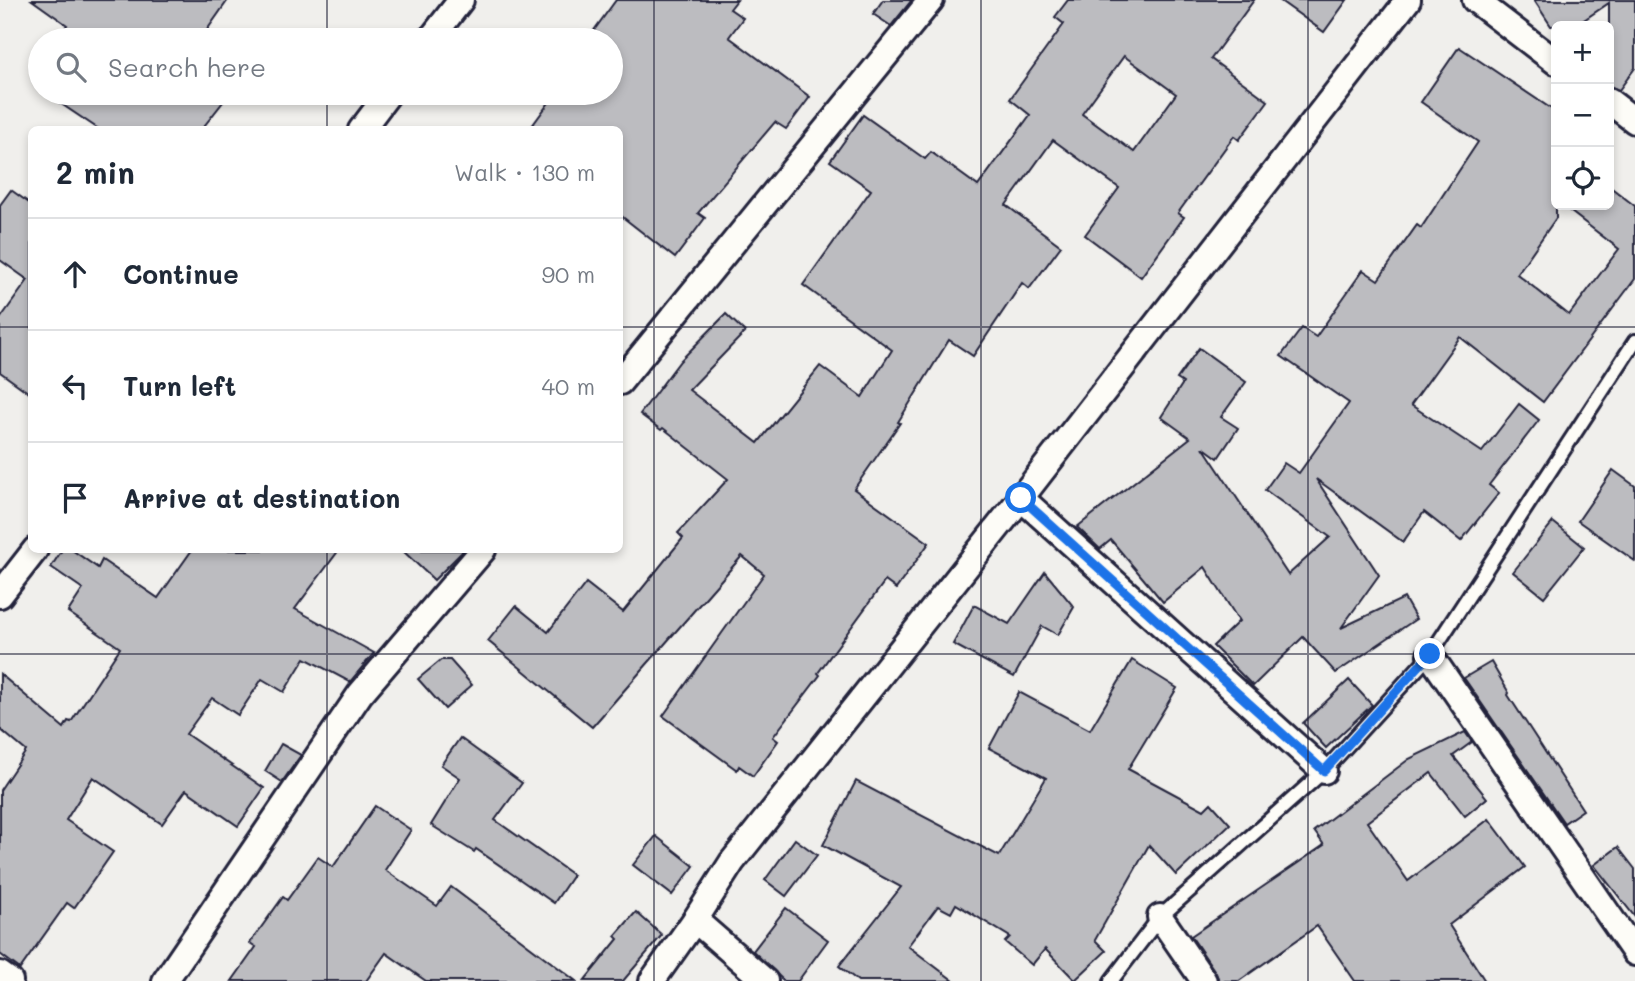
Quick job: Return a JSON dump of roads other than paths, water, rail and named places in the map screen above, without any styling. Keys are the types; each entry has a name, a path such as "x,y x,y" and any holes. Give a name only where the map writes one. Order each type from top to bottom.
{"street":[{"path":"439,28 461,0"},
{"path":"623,378 931,0"},
{"path":"652,981 732,862 1021,498 1408,0"},
{"path":"1475,0 1551,57"},
{"path":"364,126 380,105"},
{"path":"1614,105 1635,121"},
{"path":"1021,498 1324,771"},
{"path":"0,595 34,553"},
{"path":"164,981 360,694 480,553"},
{"path":"1430,654 1635,953"},
{"path":"1160,917 1204,981"},
{"path":"695,920 765,981"},
{"path":"0,974 10,981"}],"lane":[{"path":"1111,981 1160,917 1324,771 1430,654 1635,341"}]}
